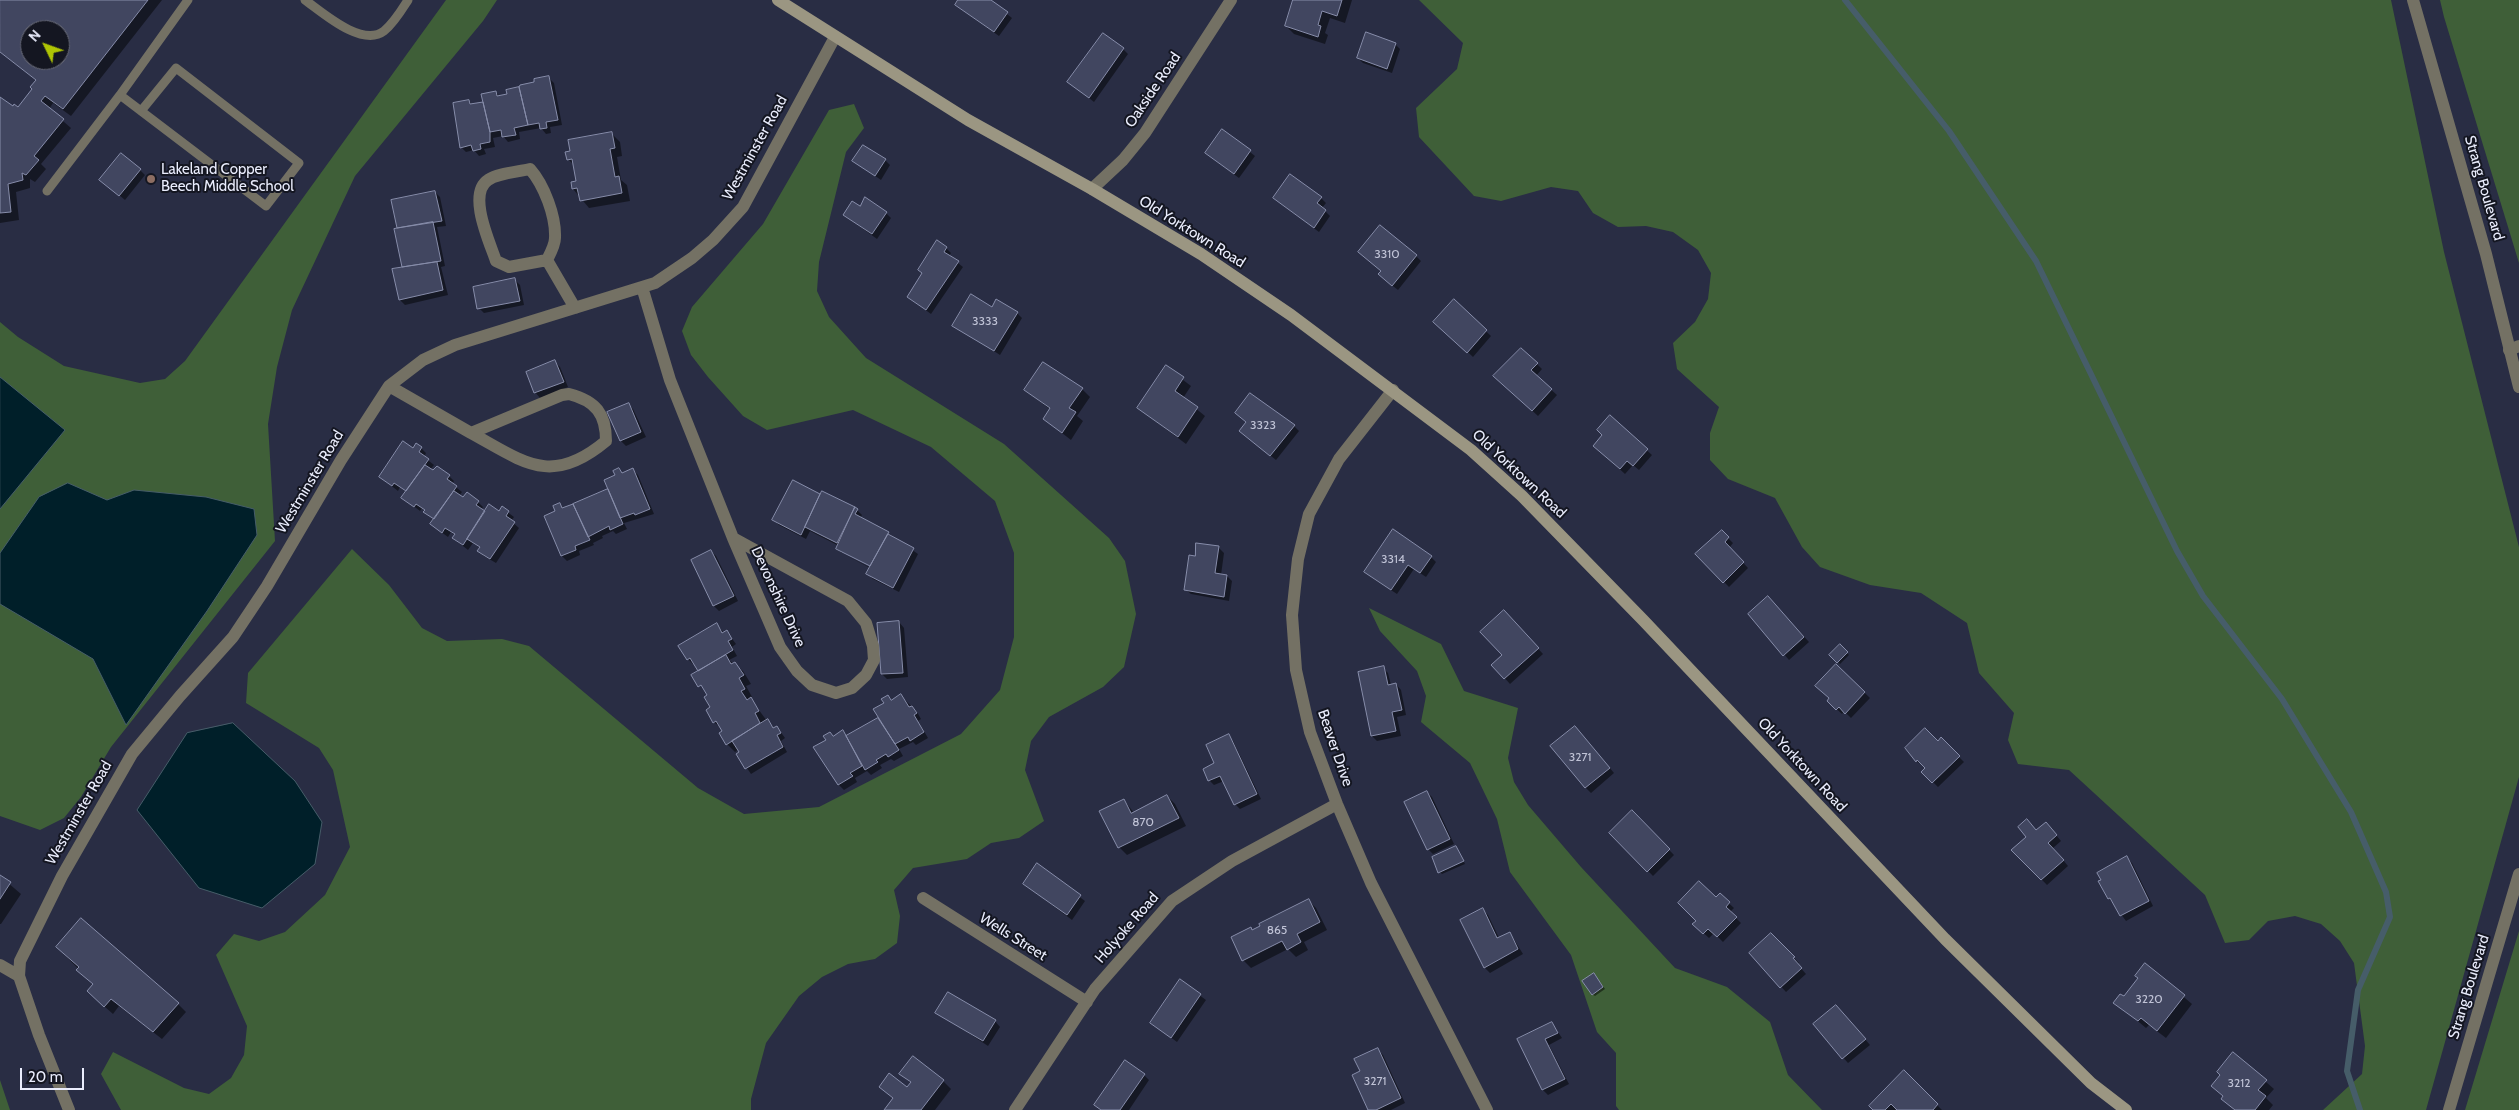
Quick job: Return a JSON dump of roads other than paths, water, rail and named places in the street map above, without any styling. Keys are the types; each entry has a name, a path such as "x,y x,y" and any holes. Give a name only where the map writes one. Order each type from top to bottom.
{"main road":[{"name":"Old Yorktown Road","path":"778,0 968,120 1092,189 1201,254 1394,390 1471,450 1522,496 1643,620 1945,939 2091,1083 2126,1110"}],"street":[{"name":"Oakside Road","path":"1092,189 1122,160 1145,133 1231,0"},
{"name":"Strang Boulevard","path":"2413,0 2514,348 2519,387"},
{"name":"Westminster Road","path":"19,976 20,961 62,876 132,754 180,696 233,637 266,586 341,460 389,386 424,360 455,344 655,283 692,258 713,240 743,207 835,37"},
{"path":"530,169 539,179 554,220 555,240 547,260 509,267 496,261 479,212 482,187 488,180 530,169"},
{"path":"547,260 575,308"},
{"name":"Devonshire Drive","path":"642,287 670,380 733,538 780,647 797,671 812,685 836,693 852,688 866,675 874,660 873,646 866,623 848,601 733,538"},
{"path":"389,386 471,433 520,460 549,468 565,465 606,441 606,426 596,409 588,399 570,394 562,395 471,433"},
{"name":"Beaver Drive","path":"1394,390 1339,459 1309,514 1298,559 1292,614 1296,670 1310,732 1337,804 1371,883 1487,1110"},
{"name":"Holyoke Road","path":"1015,1110 1095,989 1172,901 1232,861 1337,804"},
{"name":"Strang Boulevard","path":"2448,1110 2519,874"},
{"name":"Wells Street","path":"923,898 1086,1002"},
{"path":"0,965 19,976 39,1035 69,1110"}],"lane":[{"path":"47,191 120,95 188,0"},
{"path":"305,0 344,28 364,36 382,32 398,16 408,0"},
{"path":"120,95 141,111 266,206 299,163 176,68 141,111"}],"water":[{"path":"0,377 65,430 0,509"},
{"path":"68,483 107,500 134,490 206,497 254,509 257,535 207,611 126,725 93,659 0,604 0,553 39,497"},
{"path":"233,723 295,781 322,822 315,864 262,908 199,888 137,810 187,733"}],"waterway":[{"path":"1845,0 1949,131 2036,261 2177,551 2203,596 2282,699 2351,812 2386,892 2390,917 2358,990 2347,1071 2360,1110"}],"place":[{"name":"Lakeland Copper Beech Middle School","path":"151,179"}]}
